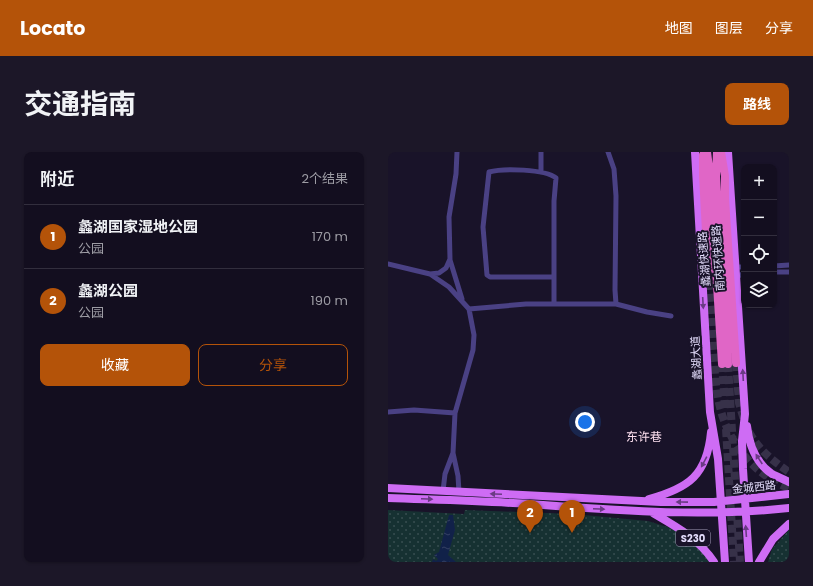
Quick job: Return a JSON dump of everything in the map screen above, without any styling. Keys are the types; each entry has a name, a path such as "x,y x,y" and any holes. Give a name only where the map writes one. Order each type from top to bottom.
{"highway":[{"path":"703,152 702,175 708,270"},
{"name":"蠡湖快速路","path":"706,152 710,175 729,364"},
{"name":"蠡湖快速路","path":"717,152 716,176 729,364"},
{"name":"南内环快速路","path":"721,152 725,176 729,364"}],"main road":[{"name":"蠡湖大道","path":"695,152 711,424 717,447 725,562"},
{"path":"728,152 740,267 745,414 747,432 752,448 760,462 772,474 789,482"},
{"path":"745,414 742,441 744,499 749,562"},
{"path":"642,501 672,492 688,483 697,473 705,461 708,453 711,424"},
{"name":"金城西路","path":"388,488 642,501 699,502 789,494"},
{"path":"388,498 441,499 651,512 745,512 789,508"},
{"name":"S230","path":"651,512 692,537 702,546 714,562"},
{"path":"759,562 773,539 789,524"}],"street":[{"path":"457,152 456,174 449,217 450,259 462,301"},
{"path":"541,152 541,172"},
{"path":"608,152 614,169 616,196 616,304"},
{"path":"553,278 490,278 487,275 483,227 489,172 541,172 552,175 556,178 554,200 554,303"},
{"path":"430,274 439,273 446,268 450,259"},
{"path":"388,264 430,274 450,287 469,309 474,335 473,350 455,413 453,453 458,476 459,492"},
{"path":"777,266 789,265"},
{"path":"777,272 789,272"},
{"path":"469,309 554,303 616,304 647,312 671,316"},
{"path":"388,412 414,410 455,413"},
{"path":"443,491 445,474 453,453"}],"green space":[{"path":"388,510 464,514 465,510 573,514 648,521 677,530 702,550 709,562 388,562"},
{"path":"789,530 789,562 768,562 772,549"}],"water":[{"path":"449,515 453,515 455,530 448,555 456,562 432,562 433,559 436,561 438,559 434,555 439,552"}],"tunnel":[{"path":"708,270 716,386 718,400 724,420 736,445 754,466 777,483 789,488"},
{"path":"736,363 739,403 744,420"},
{"path":"722,364 725,409"},
{"path":"728,364 740,562"},
{"path":"726,429 734,562"},
{"path":"749,432 767,455 789,472"}],"place":[{"name":"蠡湖公园","path":"530,533"},
{"name":"蠡湖国家湿地公园","path":"572,533"}],"district":[{"name":"东许巷","path":"644,436"}]}
